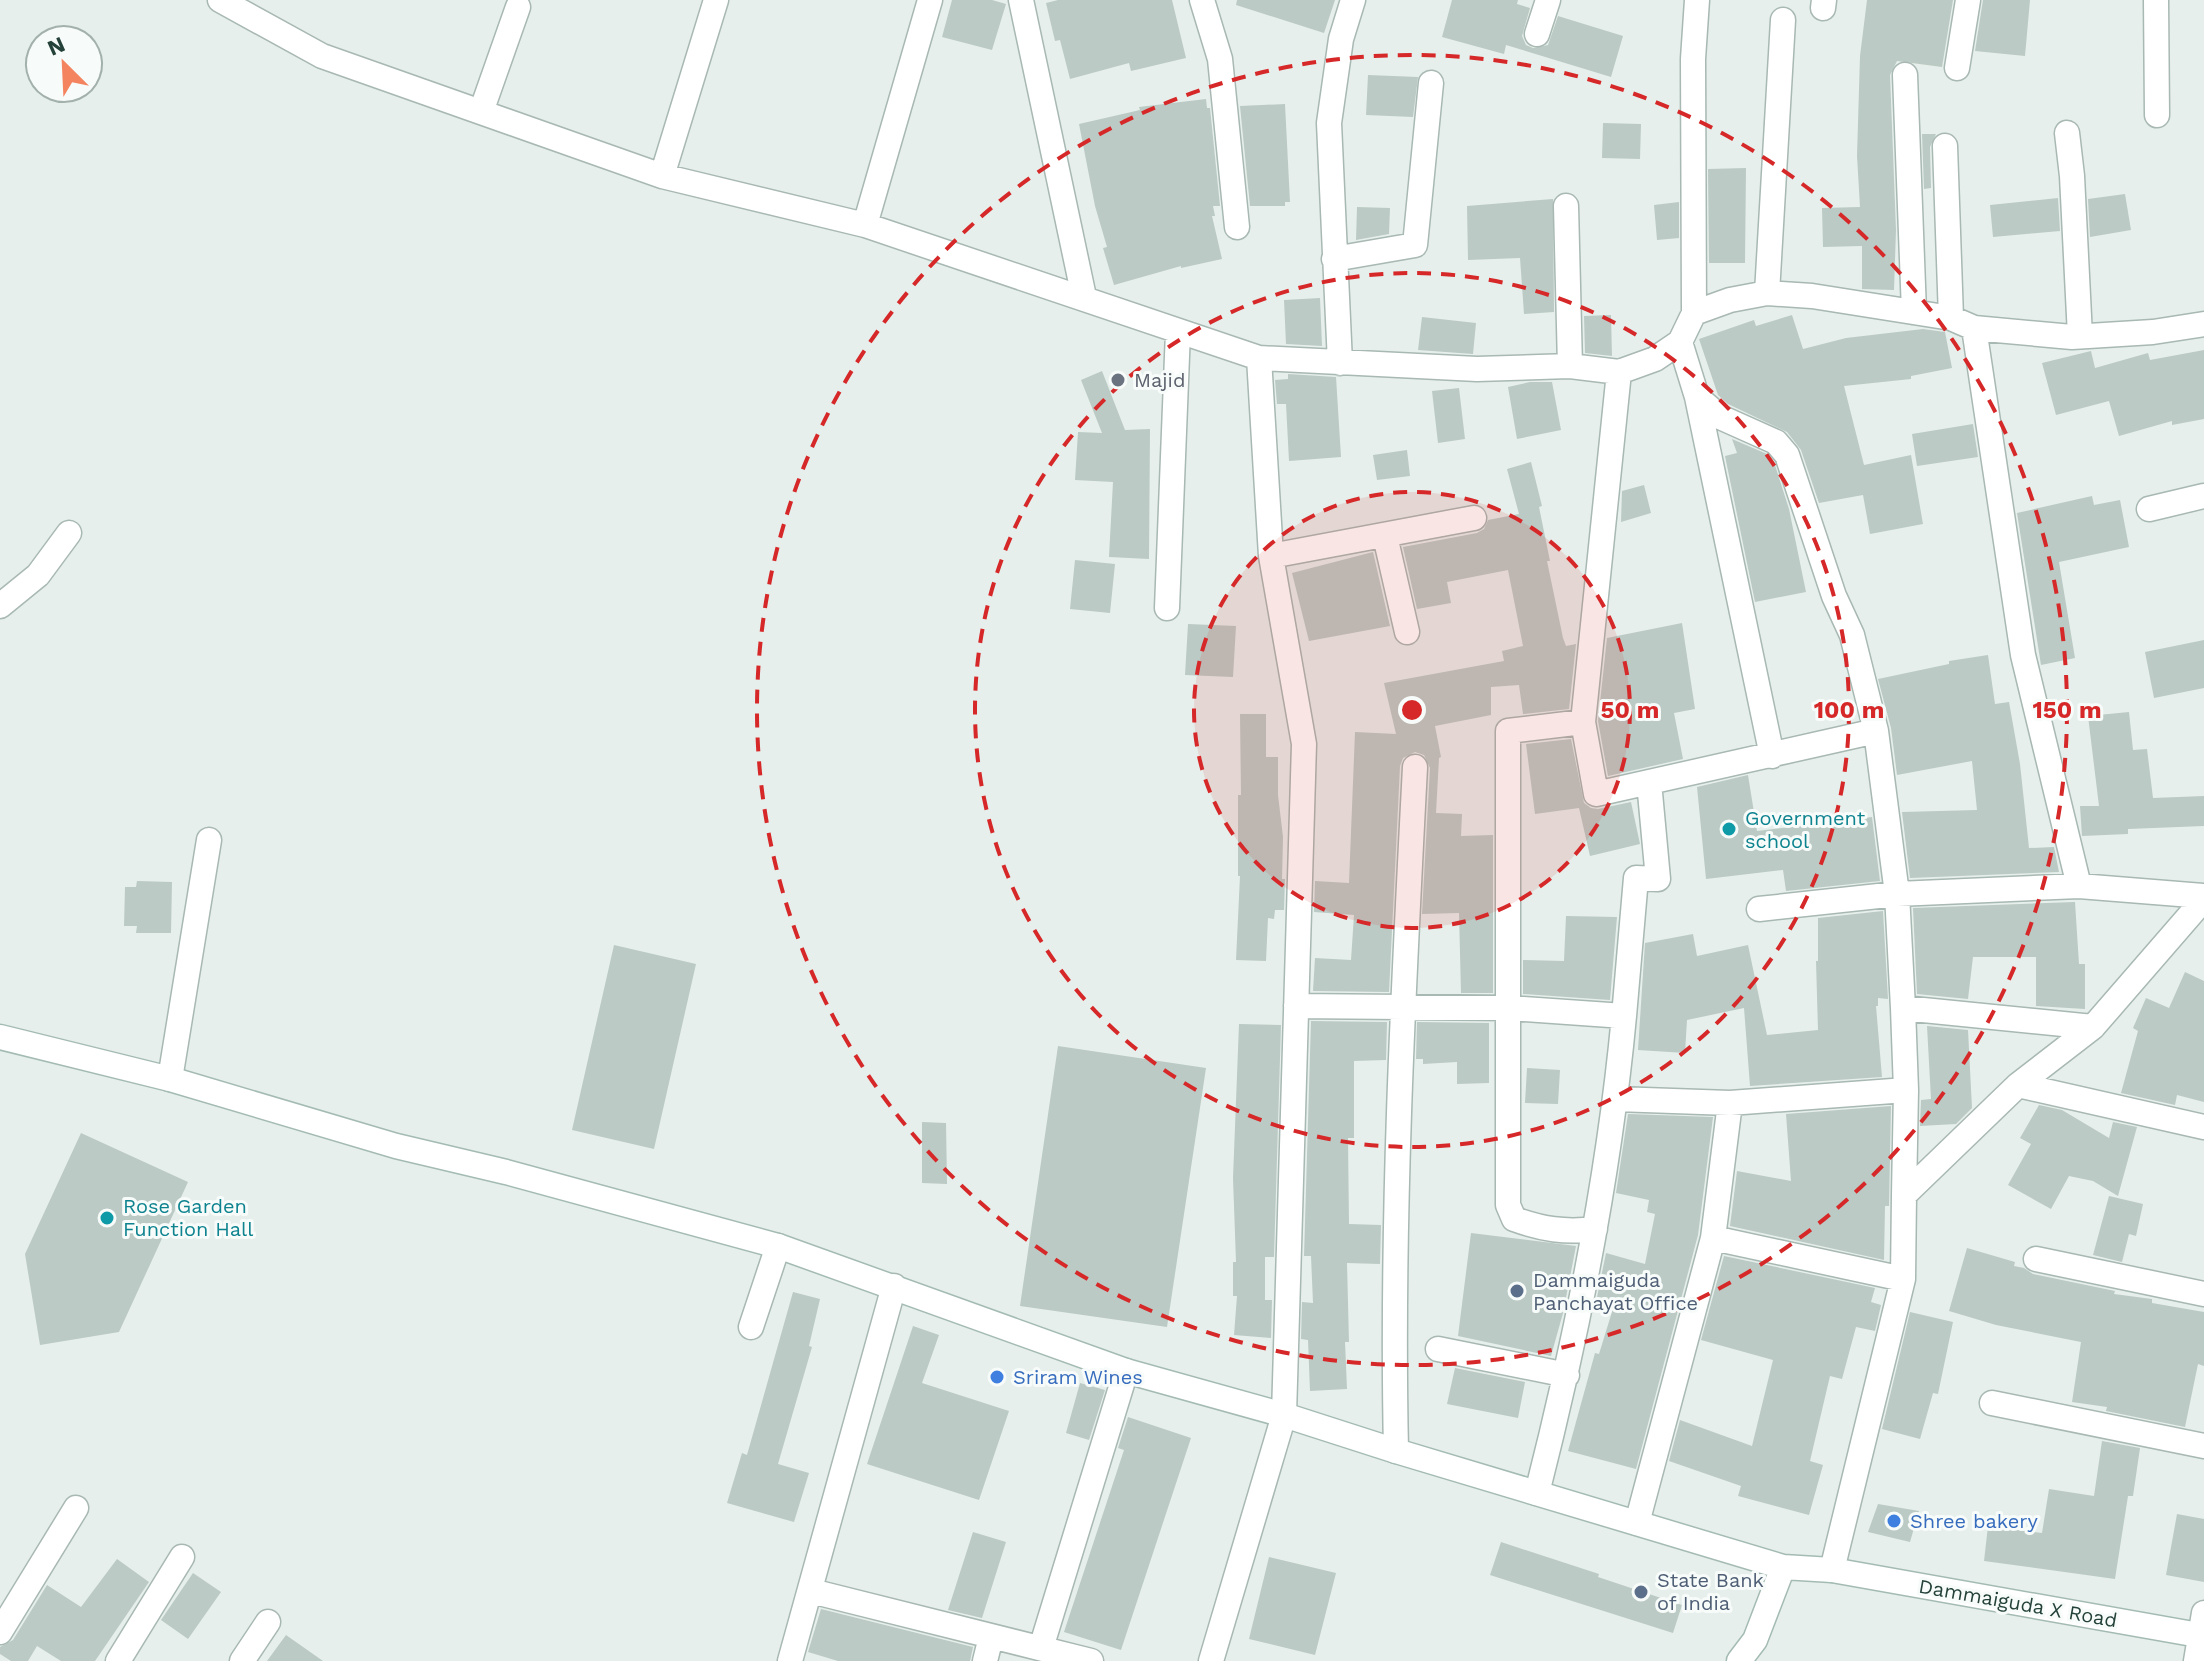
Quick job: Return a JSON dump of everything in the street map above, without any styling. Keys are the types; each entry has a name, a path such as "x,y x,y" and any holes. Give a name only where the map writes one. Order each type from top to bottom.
{"street":[{"path":"220,0 322,56 662,176 865,225 1259,358 1477,369 1570,366 1619,372 1655,359 1680,342 1694,313 1693,59 1697,0"},
{"path":"662,176 716,0"},
{"path":"865,225 930,0"},
{"path":"1021,0 1084,297"},
{"path":"1202,0 1220,59 1237,227"},
{"path":"1340,363 1329,123 1341,39 1353,0"},
{"path":"1537,34 1548,0"},
{"path":"1957,68 1968,0"},
{"path":"2156,0 2157,115"},
{"path":"481,112 518,7"},
{"path":"1767,293 1783,20"},
{"path":"1905,75 1914,312"},
{"path":"1334,259 1415,245 1431,83"},
{"path":"2067,133 2080,336"},
{"path":"1945,146 1951,318"},
{"path":"1566,206 1570,366"},
{"path":"1694,313 1730,300 1767,293 1812,296 1951,318 1974,328 2080,336 2153,332 2204,324"},
{"path":"1974,328 2023,655 2079,886"},
{"path":"1167,608 1178,331"},
{"path":"1680,342 1697,397 1772,756"},
{"path":"1211,1661 1284,1415 1304,744 1271,556 1259,358"},
{"path":"1619,372 1583,722 1596,794 1876,731"},
{"path":"1697,397 1720,417 1776,442 1787,455 1834,596 1852,635 1876,731 1897,894 1906,1090 1903,1279 1832,1570"},
{"path":"2149,509 2204,496"},
{"path":"1271,556 1474,518"},
{"path":"0,606 38,575 69,533"},
{"path":"1385,536 1407,632"},
{"path":"1583,722 1508,731 1508,1205 1514,1219 1540,1229 1569,1232 1595,1229"},
{"path":"1396,1451 1394,1343 1402,1009 1415,767"},
{"path":"1537,1493 1567,1375 1616,1099 1636,878 1658,879 1649,782"},
{"path":"170,1079 209,840"},
{"path":"1759,909 1897,894 2079,886 2204,898"},
{"path":"1904,1195 2018,1085 2093,1027 2204,898"},
{"path":"1296,1006 1510,1008 1624,1016"},
{"path":"1903,1008 2093,1027"},
{"name":"Dammaiguda X Road","path":"0,1037 170,1079 396,1146 506,1172 778,1246 1126,1371 1284,1415 1783,1567 1832,1570 2202,1628"},
{"path":"2018,1085 2204,1127"},
{"path":"1616,1099 1730,1103 1906,1090"},
{"path":"1637,1523 1713,1238 1730,1103"},
{"path":"1713,1238 1903,1279"},
{"path":"751,1327 778,1246"},
{"path":"2036,1259 2204,1294"},
{"path":"790,1661 894,1286"},
{"path":"1438,1349 1567,1375"},
{"path":"1041,1648 1126,1371"},
{"path":"1992,1403 2204,1446"},
{"path":"0,1632 76,1508"},
{"path":"118,1661 182,1557"},
{"path":"1739,1661 1755,1640 1783,1567"},
{"path":"811,1591 988,1649 1041,1648 1091,1661"},
{"path":"242,1661 268,1622"},
{"path":"2196,1661 2202,1628"}],"building":[{"path":"952,0 992,0 1006,4 992,50 942,37"},
{"path":"1058,0 1172,0 1186,58 1131,71 1129,63 1070,79 1060,40 1055,41 1046,3"},
{"path":"1237,0 1335,0 1324,33 1236,5"},
{"path":"1452,0 1518,0 1517,4 1530,8 1522,36 1526,45 1533,48 1548,45 1558,16 1623,36 1611,77 1506,45 1504,54 1442,37"},
{"path":"1867,0 1953,0 1942,67 1897,61 1890,75 1896,230 1894,290 1862,289 1862,246 1823,247 1822,208 1860,207 1857,156 1860,56"},
{"path":"1983,0 2030,0 2025,56 1975,51"},
{"path":"1368,75 1418,77 1413,117 1366,115"},
{"path":"1206,99 1207,108 1210,108 1220,206 1213,206 1215,216 1212,216 1222,259 1181,266 1114,285 1103,248 1107,247 1095,206 1079,124 1140,110 1139,107"},
{"path":"1285,104 1290,202 1285,202 1285,206 1250,206 1240,106"},
{"path":"1603,123 1641,124 1640,159 1602,158"},
{"path":"1922,134 1936,134 1930,147 1931,188 1924,189"},
{"path":"1746,168 1745,263 1709,263 1708,169"},
{"path":"2125,194 2131,230 2090,237 2088,199"},
{"path":"2058,198 2060,231 1993,237 1990,205"},
{"path":"1553,199 1554,312 1524,314 1520,258 1468,260 1467,206"},
{"path":"1679,202 1679,238 1657,240 1654,205"},
{"path":"1357,207 1390,208 1389,234 1356,240"},
{"path":"1320,298 1322,346 1286,344 1284,300"},
{"path":"1611,315 1612,356 1585,353 1584,316"},
{"path":"1792,315 1803,349 1846,338 1923,329 1945,332 1952,368 1911,376 1911,379 1844,386 1864,465 1911,455 1923,524 1870,534 1863,495 1819,503 1801,450 1787,432 1728,404 1718,395 1699,339 1754,320 1756,326"},
{"path":"1422,317 1476,323 1473,354 1418,350"},
{"path":"2204,350 2204,419 2172,425 2172,421 2119,436 2109,401 2056,415 2042,363 2091,351 2095,368 2148,353 2150,360"},
{"path":"1102,371 1125,430 1150,429 1149,559 1109,557 1113,482 1075,480 1078,432 1102,433 1081,380"},
{"path":"1288,374 1336,377 1341,457 1289,461 1286,404 1277,404 1275,380 1288,379"},
{"path":"1530,382 1552,382 1561,430 1517,439 1508,387"},
{"path":"1459,388 1465,439 1438,443 1432,391"},
{"path":"1973,424 1978,457 1917,466 1912,434"},
{"path":"1732,439 1767,454 1774,462 1789,509 1806,592 1755,602 1725,456 1737,453"},
{"path":"1407,450 1410,476 1377,480 1373,455"},
{"path":"1531,462 1542,506 1539,507 1550,561 1547,561 1563,638 1566,646 1576,644 1569,709 1523,714 1519,685 1491,687 1491,715 1435,726 1441,757 1436,813 1462,814 1461,836 1493,835 1493,993 1461,993 1459,913 1422,914 1430,768 1424,755 1415,752 1403,758 1400,766 1389,992 1313,991 1315,958 1351,960 1354,915 1314,912 1315,881 1349,883 1355,732 1396,734 1384,683 1504,661 1502,651 1523,646 1508,570 1447,582 1451,603 1417,609 1403,547 1477,533 1484,529 1488,520 1519,514 1507,469"},
{"path":"1644,485 1651,513 1621,522 1622,491"},
{"path":"2092,496 2094,505 2120,500 2129,547 2059,562 2075,658 2041,665 2017,513"},
{"path":"1373,552 1390,626 1309,641 1292,573"},
{"path":"1075,560 1115,564 1110,613 1070,609"},
{"path":"1682,623 1695,709 1674,713 1683,759 1608,776 1598,721 1607,638"},
{"path":"1188,624 1236,626 1233,677 1185,675"},
{"path":"2204,640 2204,688 2154,698 2145,652"},
{"path":"1988,655 1995,704 2009,702 2020,764 2029,848 2054,847 2059,872 1910,878 1902,812 1977,810 1972,761 1897,775 1891,728 1878,679 1949,664 1949,661"},
{"path":"2129,712 2133,750 2147,749 2153,798 2204,796 2204,826 2128,829 2128,834 2082,836 2080,806 2099,806 2088,716"},
{"path":"1240,714 1266,714 1266,757 1278,757 1284,910 1275,910 1274,919 1268,918 1266,961 1236,960 1240,876"},
{"path":"1571,739 1584,803 1598,809 1631,802 1640,844 1590,856 1579,808 1535,814 1526,744"},
{"path":"1748,775 1757,831 1872,817 1880,881 1786,891 1783,870 1706,879 1697,787"},
{"path":"137,881 172,882 171,933 136,933 137,926 124,926 125,887 136,887"},
{"path":"2075,902 2079,964 2085,964 2085,1009 2036,1006 2036,957 1973,957 1968,999 1917,994 1913,908"},
{"path":"1883,911 1888,999 1878,998 1876,1006 1882,1077 1750,1086 1744,1008 1687,1020 1685,1053 1638,1050 1645,943 1693,934 1697,956 1748,945 1767,1035 1818,1030 1818,918"},
{"path":"1566,916 1617,917 1610,1000 1523,994 1523,960 1564,961"},
{"path":"614,945 696,964 654,1149 572,1130"},
{"path":"2185,972 2204,981 2204,1102 2177,1095 2175,1105 2121,1093 2138,1031 2133,1028 2146,998 2169,1008"},
{"path":"1311,1021 1387,1022 1386,1060 1354,1061 1354,1138 1348,1138 1349,1224 1381,1225 1380,1264 1347,1263 1347,1389 1310,1391 1308,1340 1301,1339 1302,1302 1313,1303 1311,1256 1304,1256"},
{"path":"1417,1022 1489,1023 1489,1083 1457,1084 1457,1062 1423,1064 1423,1059 1416,1059"},
{"path":"1239,1024 1281,1025 1274,1257 1265,1257 1265,1300 1272,1300 1271,1338 1234,1335 1237,1296 1233,1296 1233,1262 1236,1262 1233,1178"},
{"path":"1927,1026 1968,1030 1972,1108 1956,1124 1920,1126 1921,1100 1931,1099"},
{"path":"1058,1046 1206,1068 1167,1327 1020,1306"},
{"path":"1527,1068 1560,1070 1558,1104 1525,1103"},
{"path":"2039,1105 2062,1110 2109,1138 2113,1122 2137,1127 2118,1196 2093,1181 2069,1176 2051,1209 2008,1185 2031,1144 2020,1138"},
{"path":"1891,1106 1889,1206 1885,1206 1884,1260 1730,1226 1737,1171 1791,1181 1786,1114"},
{"path":"1628,1114 1713,1117 1698,1235 1636,1469 1568,1451 1595,1353 1599,1354 1615,1302 1597,1297 1606,1253 1645,1264 1655,1214 1647,1212 1649,1200 1616,1193"},
{"path":"922,1122 946,1123 947,1184 922,1183"},
{"name":"Rose Garden Function Hall","path":"81,1133 188,1182 119,1332 40,1345 25,1254"},
{"path":"2109,1196 2143,1204 2136,1236 2129,1234 2122,1262 2093,1255"},
{"name":"Dammaiguda Panchayat Office","path":"1471,1233 1576,1246 1551,1356 1458,1336"},
{"path":"1967,1248 2015,1262 2014,1266 2033,1274 2115,1291 2114,1294 2152,1299 2152,1303 2204,1312 2204,1366 2198,1364 2185,1427 2106,1411 2107,1407 2072,1402 2081,1342 1996,1325 1949,1311"},
{"path":"1724,1256 1875,1288 1871,1302 1881,1305 1875,1331 1856,1327 1842,1379 1830,1376 1810,1461 1823,1465 1809,1515 1738,1496 1741,1486 1669,1461 1680,1420 1752,1446 1773,1360 1701,1340"},
{"path":"793,1292 820,1299 809,1346 812,1347 778,1464 809,1473 794,1522 727,1503 742,1453 747,1455"},
{"path":"1910,1312 1953,1322 1938,1394 1933,1393 1920,1439 1882,1429"},
{"path":"913,1326 939,1335 922,1383 1009,1411 979,1500 867,1464"},
{"path":"1455,1368 1525,1382 1518,1418 1447,1404"},
{"path":"1080,1383 1105,1390 1089,1440 1066,1433"},
{"path":"1128,1417 1191,1438 1121,1650 1064,1632 1124,1450 1118,1448"},
{"path":"2102,1441 2140,1448 2133,1496 2128,1496 2115,1579 1984,1561 1988,1526 2042,1533 2049,1489 2094,1496"},
{"name":"Shree bakery","path":"1878,1504 1919,1511 1910,1542 1868,1532"},
{"path":"2177,1514 2204,1519 2204,1582 2166,1575"},
{"path":"973,1532 1006,1542 982,1618 948,1610"},
{"path":"1501,1542 1682,1605 1673,1633 1490,1575"},
{"path":"1269,1557 1336,1573 1315,1655 1249,1639"},
{"path":"117,1559 149,1582 95,1661 61,1661 37,1646 28,1661 11,1661 0,1654 0,1647 13,1640 47,1585 81,1607"},
{"path":"193,1573 221,1592 188,1639 161,1620"},
{"path":"821,1609 973,1647 970,1661 838,1661 808,1652"},
{"path":"286,1635 323,1661 267,1661"}],"place":[{"name":"Majid","path":"1118,380"},
{"name":"Government school","path":"1729,829"},
{"name":"Rose Garden Function Hall","path":"107,1218"},
{"name":"Dammaiguda Panchayat Office","path":"1517,1291"},
{"name":"Sriram Wines","path":"997,1377"},
{"name":"Shree bakery","path":"1894,1521"},
{"name":"State Bank of India","path":"1641,1592"}]}
